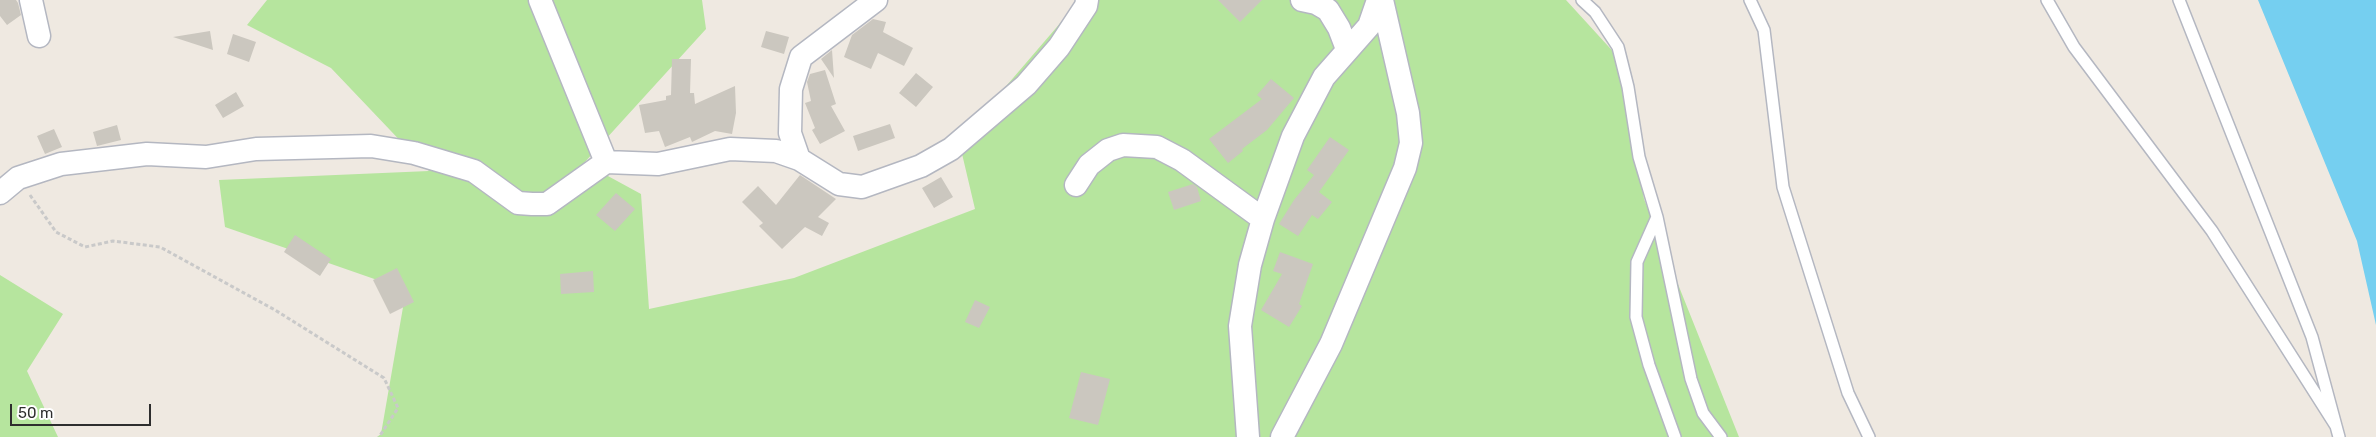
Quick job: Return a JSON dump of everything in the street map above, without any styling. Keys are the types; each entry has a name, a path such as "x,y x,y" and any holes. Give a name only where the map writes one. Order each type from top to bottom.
{"street":[{"path":"31,0 39,36"},
{"path":"540,0 606,162"},
{"path":"799,159 790,133 791,89 801,58 876,0"},
{"path":"1302,0 1316,3 1328,10 1339,28 1347,49"},
{"path":"1248,437 1240,326 1250,265 1263,219 1293,136 1324,77 1369,26 1380,0"},
{"path":"1282,437 1331,344 1405,168 1411,143 1408,113 1380,0"},
{"path":"0,193 18,178 61,164 147,154 206,157 256,149 371,146 414,153 474,171 518,203 546,204 606,162 658,164 730,150 776,151 799,159 839,184 862,187 921,166 951,149 1026,85 1059,47 1089,2"},
{"path":"1076,185 1088,166 1108,150 1123,145 1157,147 1182,160 1263,219"}],"lane":[{"path":"1582,0 1595,12 1618,47 1628,87 1639,157 1657,217 1691,379 1703,413 1720,437"},
{"path":"1750,0 1764,30 1783,187 1848,393 1869,437"},
{"path":"2046,0 2074,47 2212,231 2337,432"},
{"path":"2179,0 2312,337 2337,432"},
{"path":"1657,217 1637,262 1636,317 1649,364 1675,437"}],"path":[{"path":"18,178 56,232 85,247 113,241 160,247 275,310 384,378 398,408 378,437"}],"green space":[{"path":"267,0 702,0 706,29 584,163 641,194 649,309 794,278 975,209 959,141 1080,0 1566,0 1619,58 1644,199 1739,437 377,437 381,434 406,290 225,227 219,180 429,171 331,68 247,25"},
{"path":"0,275 63,314 27,371 58,437 0,437"}],"water":[{"path":"2258,0 2376,0 2376,325 2357,241"}],"building":[{"path":"0,0 16,0 18,3 21,15 7,25 0,16"},
{"path":"1218,0 1262,0 1240,22"},
{"path":"873,19 886,22 883,32 913,48 904,66 878,53 871,69 844,57 852,35"},
{"path":"210,31 213,50 173,37"},
{"path":"766,31 789,37 784,54 761,47"},
{"path":"233,34 256,42 249,62 227,54"},
{"path":"832,50 834,78 821,59"},
{"path":"672,59 691,59 690,93 694,93 695,104 735,86 736,113 732,134 715,131 692,142 690,137 665,147 659,131 645,133 639,105 666,100 666,96 671,95"},
{"path":"825,70 836,104 831,106 845,131 820,144 812,130 815,128 805,103 811,101 807,82 810,74"},
{"path":"916,73 933,87 916,107 899,93"},
{"path":"1271,79 1294,98 1267,130 1242,149 1243,151 1228,163 1209,139 1262,99 1257,95"},
{"path":"236,92 244,106 223,118 215,105"},
{"path":"890,124 895,138 858,151 853,136"},
{"path":"117,125 121,140 97,146 93,132"},
{"path":"54,129 62,147 45,154 37,136"},
{"path":"1330,137 1349,150 1319,192 1332,202 1318,219 1312,215 1298,236 1279,224 1294,200 1314,175 1307,170"},
{"path":"800,175 836,199 818,217 829,223 822,236 805,227 782,249 759,226 763,223 742,202 758,186 776,205"},
{"path":"941,177 953,197 934,208 922,188"},
{"path":"1193,184 1197,187 1201,201 1174,210 1168,192"},
{"path":"616,193 635,209 615,231 596,215"},
{"path":"295,235 331,259 320,276 284,252"},
{"path":"1280,252 1313,264 1299,304 1302,306 1289,327 1261,310 1282,274 1273,271"},
{"path":"397,268 414,302 390,314 373,280"},
{"path":"593,271 594,292 561,294 560,274"},
{"path":"975,300 990,307 979,328 965,322"},
{"path":"1081,372 1110,379 1098,425 1069,418"}]}
